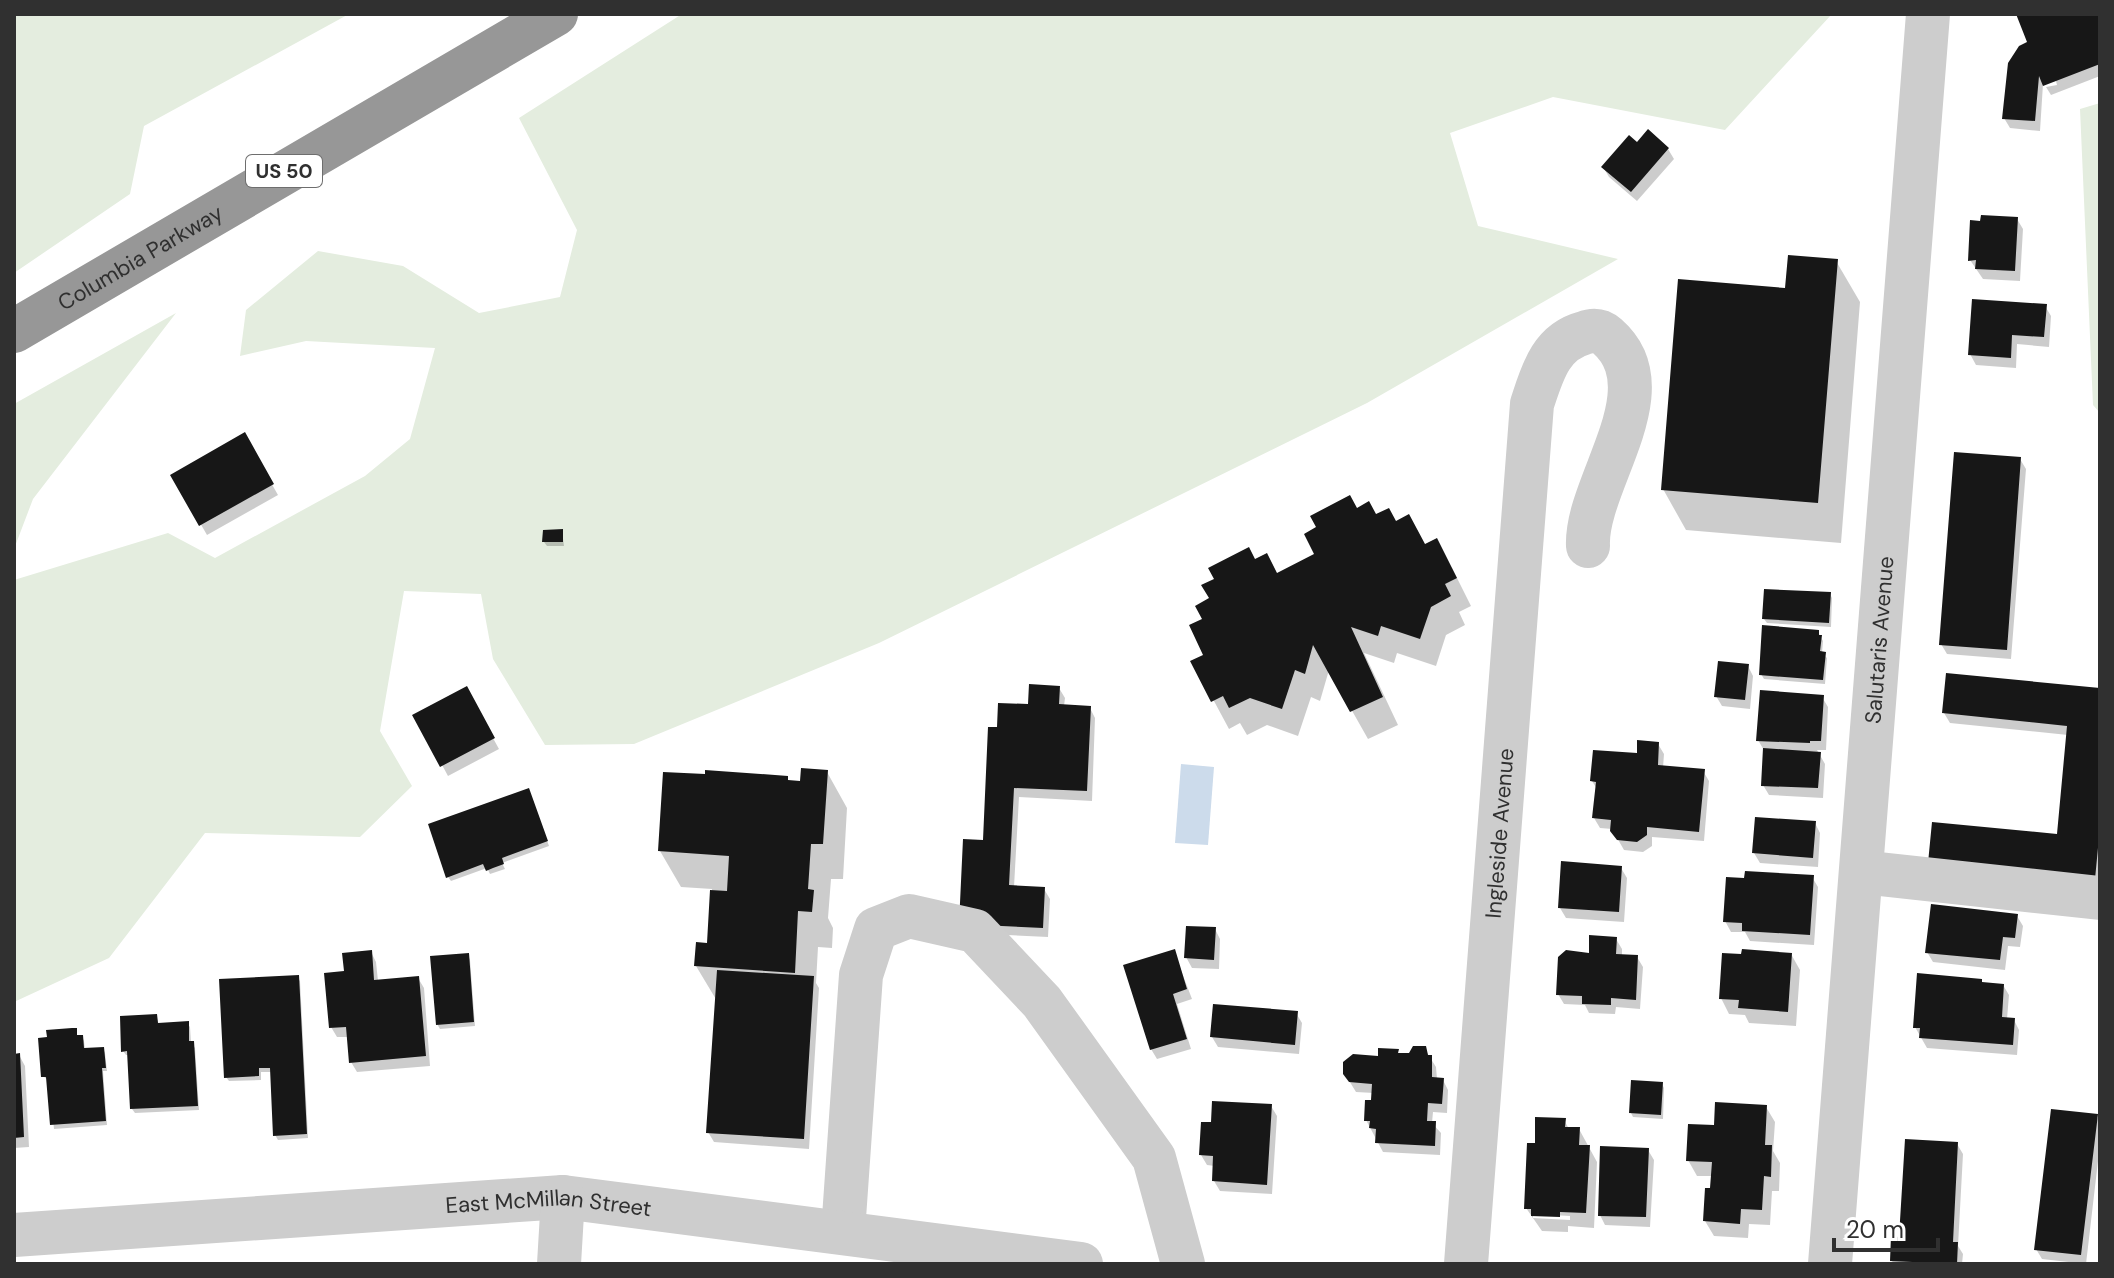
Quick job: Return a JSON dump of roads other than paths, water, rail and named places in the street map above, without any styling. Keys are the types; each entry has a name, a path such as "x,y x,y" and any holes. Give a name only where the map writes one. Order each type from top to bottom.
{"highway":[{"name":"Columbia Parkway","path":"14,331 556,14"}],"street":[{"name":"Salutaris Avenue","path":"1830,1264 1928,14"},
{"name":"Ingleside Avenue","path":"1466,1264 1532,404 1544,368 1555,350 1567,339 1586,331 1600,331 1609,337 1624,360 1630,396 1624,426 1592,512 1587,533 1588,546"},
{"path":"1861,872 2100,898"},
{"path":"832,1230 861,975 876,929 909,916 975,931 1042,1002 1154,1158 1183,1264"},
{"path":"832,1230 836,998"},
{"path":"559,1264 563,1197"},
{"name":"East McMillan Street","path":"14,1235 563,1197 1081,1264"}],"water":[{"path":"1181,764 1214,767 1208,845 1175,843"}]}
